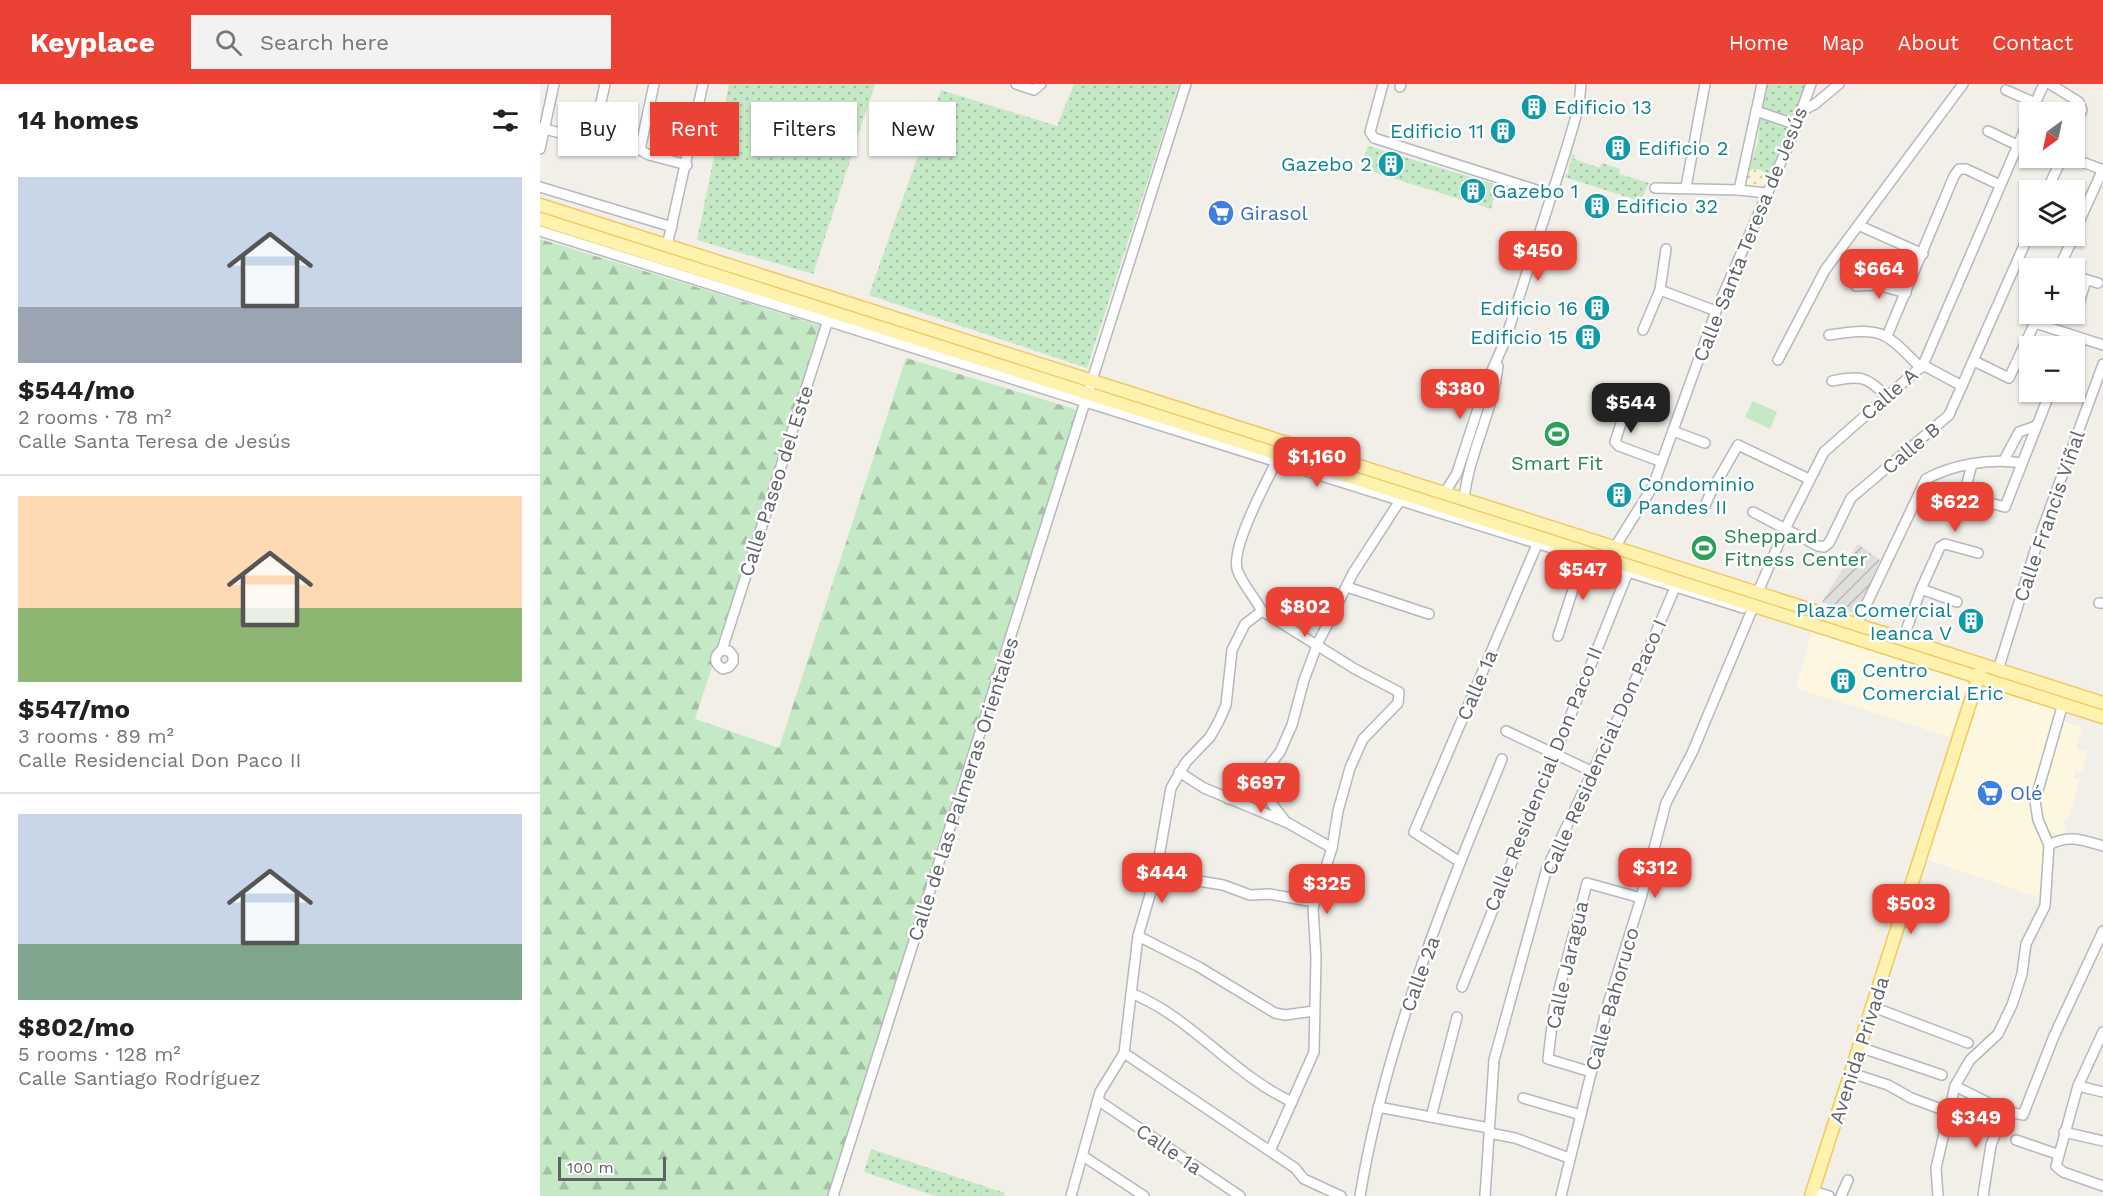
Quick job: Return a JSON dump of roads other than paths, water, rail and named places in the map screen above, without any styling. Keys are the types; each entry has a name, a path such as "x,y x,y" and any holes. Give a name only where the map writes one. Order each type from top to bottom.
{"main road":[{"path":"540,205 1903,639 1979,673 2103,719"},
{"path":"540,219 829,316 1753,608 1979,673 1998,669 2103,703"},
{"name":"Avenida Privada","path":"1812,1194 1979,673"}],"street":[{"path":"540,149 542,129 554,84"},
{"path":"542,129 582,138 591,137 596,129 605,84"},
{"path":"654,84 640,150 649,155 687,165"},
{"path":"667,246 704,84"},
{"path":"1016,84 1039,86"},
{"name":"Calle de las Palmeras Orientales","path":"833,1196 1186,84"},
{"path":"1383,84 1370,132 1374,138 1552,195"},
{"path":"1464,500 1467,476 1498,360 1579,106 1581,84"},
{"path":"1686,187 1706,84"},
{"path":"1739,190 1762,84"},
{"name":"Calle Santa Teresa de Jesús","path":"1615,547 1653,486 1716,311 1797,124 1811,84"},
{"path":"1802,111 1815,104 1839,84"},
{"path":"1778,360 1817,284 1963,84"},
{"path":"2036,102 2044,84"},
{"path":"2050,84 2079,102"},
{"path":"2006,90 2024,102"},
{"path":"1756,111 1797,124"},
{"path":"1988,131 2018,145"},
{"name":"Calle A","path":"1758,592 1785,529 1824,452 1922,367 2018,145"},
{"path":"2085,163 2103,170 2085,210"},
{"path":"1887,336 1959,169 1966,169 2000,185"},
{"path":"540,187 672,227"},
{"path":"1655,188 1686,187 1766,193"},
{"path":"1858,225 1923,254"},
{"path":"540,231 829,316"},
{"name":"Calle B","path":"1753,512 1824,547 1829,543 1851,498 1949,415 2024,246"},
{"path":"1643,330 1660,290 1666,249"},
{"path":"2085,283 2086,280 2098,283"},
{"path":"1856,286 1877,285 1905,293"},
{"path":"1660,290 1716,311"},
{"name":"Calle Paseo del Este","path":"722,651 829,316"},
{"path":"1974,360 2009,378 2034,324"},
{"path":"2052,324 2103,345"},
{"path":"1829,336 1865,330 1887,336 1922,367 1962,386"},
{"name":"Calle Francis Viñal","path":"1998,669 2037,544 2103,364"},
{"path":"1832,381 1863,378 1871,381 1886,396"},
{"path":"1444,494 1457,473 1491,385"},
{"path":"1631,392 1615,442 1619,446 1662,462"},
{"path":"1923,485 2005,507 2046,402"},
{"path":"2004,460 2019,432 2036,426"},
{"path":"1673,431 1705,443"},
{"path":"1704,508 1738,445 1809,479"},
{"path":"1270,1151 1313,1056 1314,902 1332,848 1350,768 1363,739 1398,703 1399,692 1355,669 1318,643 1262,611 1237,572 1234,558 1240,540 1278,458"},
{"path":"1857,624 1923,485 1929,478 1972,464 2004,460 2022,464"},
{"path":"1964,495 1972,464"},
{"path":"1228,799 1245,795 1258,786 1261,776 1280,752 1292,725 1304,680 1318,643 1347,587 1402,497"},
{"path":"1538,541 1583,558 1676,584"},
{"name":"Calle 1a","path":"1460,862 1414,832 1538,541"},
{"path":"1903,639 1921,589 1942,544 1978,552"},
{"path":"1558,636 1583,558"},
{"name":"Calle Residencial Don Paco II","path":"1462,987 1487,918 1530,822 1554,754 1628,572"},
{"name":"Calle Residencial Don Paco I","path":"1485,1196 1494,1060 1547,868 1628,697 1676,584"},
{"path":"1347,587 1429,614"},
{"path":"1921,589 1957,602"},
{"name":"Calle Bahoruco","path":"1561,1196 1591,1072 1666,803 1692,753 1753,608"},
{"path":"1071,1196 1104,1083 1124,1053 1138,936 1156,874 1171,788 1179,771 1210,737 1219,721 1226,705 1232,650 1245,624 1262,611"},
{"path":"1979,673 2062,707 2103,719"},
{"path":"1938,1196 1935,1168 1955,1086 1970,1060 1998,1034 2012,1005 2022,974 2026,944 2044,906 2049,844 2038,820 2035,801 2062,707"},
{"path":"1506,731 1591,771"},
{"name":"Calle 2a","path":"1360,1196 1392,1051 1460,862 1502,759"},
{"path":"1179,771 1204,788 1288,823 1332,848"},
{"path":"1258,786 1288,823"},
{"path":"2049,844 2076,837 2103,846"},
{"path":"1156,874 1223,885 1250,895 1269,894 1314,902"},
{"name":"Calle Jaragua","path":"1591,1072 1548,1059 1554,1009 1587,883 1641,898"},
{"path":"1955,1086 2005,1112 2020,1116 2103,931"},
{"path":"1138,936 1199,967 1275,1013 1285,1015 1314,1011"},
{"path":"1131,993 1155,1003 1246,1075 1271,1092 1292,1101"},
{"path":"1873,1007 1968,1043"},
{"path":"1431,1117 1457,1017"},
{"path":"2103,1032 2100,1043 2078,1086 2057,1154 2056,1166 2063,1172 2103,1186"},
{"path":"1859,1047 1942,1075"},
{"path":"1124,1053 1295,1168 1304,1179 1341,1196"},
{"path":"1851,1073 1881,1082 1911,1098 1938,1108"},
{"path":"2078,1086 2103,1092"},
{"path":"1523,1098 1581,1115"},
{"name":"Calle 1a","path":"1099,1101 1240,1196"},
{"path":"1378,1107 1489,1131 1569,1158"},
{"path":"1983,1196 1989,1152 2005,1112"},
{"path":"2064,1132 2103,1141"},
{"path":"2016,1140 2057,1154"},
{"path":"1083,1156 1144,1196"},
{"path":"1841,1196 1848,1180"},
{"path":"1812,1194 1829,1196"}],"place":[{"name":"Edificio 13","path":"1534,107"},
{"name":"Edificio 11","path":"1503,131"},
{"name":"Edificio 2","path":"1618,148"},
{"name":"Gazebo 2","path":"1391,164"},
{"name":"Gazebo 1","path":"1473,191"},
{"name":"Edificio 32","path":"1597,206"},
{"name":"Girasol","path":"1221,213"},
{"name":"Edificio 16","path":"1597,308"},
{"name":"Edificio 15","path":"1588,337"},
{"name":"Smart Fit","path":"1557,434"},
{"name":"Condominio Pandes II","path":"1619,495"},
{"name":"Sheppard Fitness Center","path":"1704,548"},
{"name":"Plaza Comercial Ieanca V","path":"1971,621"},
{"name":"Centro Comercial Eric","path":"1843,681"},
{"name":"Olé","path":"1990,793"}]}
